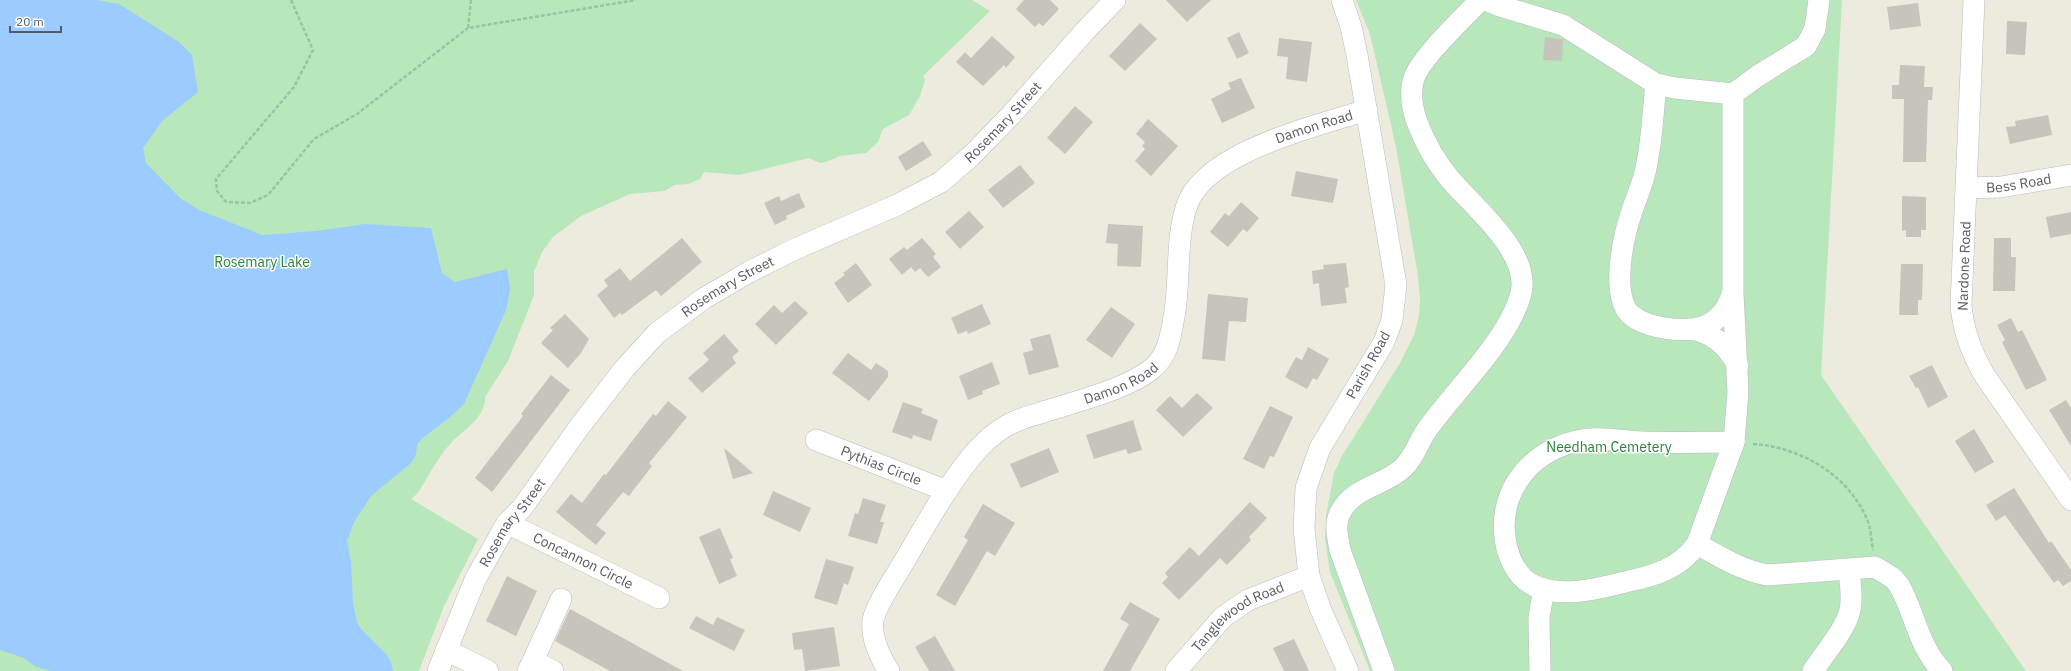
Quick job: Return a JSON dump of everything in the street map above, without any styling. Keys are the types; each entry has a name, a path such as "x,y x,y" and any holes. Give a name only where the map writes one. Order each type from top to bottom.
{"street":[{"name":"Rosemary Street","path":"438,671 475,580 507,523 522,508 580,426 625,368 657,333 703,299 749,272 793,250 897,205 941,182 971,156 1011,115 1085,31 1115,0"},
{"name":"Parish Road","path":"1342,0 1351,27 1367,110 1396,285 1392,320 1384,342 1320,448 1306,488 1304,528 1309,576 1320,608 1348,671"},
{"path":"1384,671 1340,550 1336,529 1339,514 1357,494 1369,487 1384,482 1404,467 1414,455 1426,430 1474,372 1507,326 1513,316 1521,292 1518,269 1505,239 1497,228 1470,202 1438,164 1424,139 1411,101 1414,78 1425,61 1480,0"},
{"path":"1486,0 1500,6 1563,25 1656,84 1675,88 1733,94 1759,75 1806,46 1815,29 1819,0"},
{"name":"Nardone Road","path":"1974,0 1961,305 1967,338 1985,376 2071,500"},
{"path":"1656,84 1646,166 1624,239 1620,275 1621,294 1626,308 1636,319 1648,324 1704,331 1711,335 1729,352 1738,366"},
{"path":"1733,94 1733,290 1738,366 1738,392 1734,442 1697,544 1690,554 1660,574 1606,587 1566,591 1544,589 1530,583 1516,570 1506,541 1504,518 1511,490 1521,475 1542,457 1565,444 1593,439 1642,442 1734,442"},
{"name":"Damon Road","path":"889,671 874,637 873,619 886,593 947,490 972,456 985,442 1006,426 1128,383 1152,368 1162,358 1170,338 1175,306 1182,222 1186,206 1192,194 1205,178 1224,164 1277,138 1367,110"},
{"name":"Bess Road","path":"1967,188 2001,187 2071,175"},
{"path":"1688,328 1701,328 1714,321 1724,312 1730,303 1733,290"},
{"name":"Pythias Circle","path":"816,440 947,490"},
{"name":"Concannon Circle","path":"507,523 659,598"},
{"path":"1697,544 1735,566 1761,574 1784,574 1875,567 1889,575 1899,585 1920,640 1930,657 1942,671"},
{"path":"1813,671 1845,623 1850,611 1852,596 1849,570"},
{"name":"Tanglewood Road","path":"1176,671 1223,617 1248,600 1309,576"},
{"path":"1540,671 1539,618 1544,589"},
{"path":"553,671 531,666 561,599"},
{"path":"446,650 488,671"}],"path":[{"path":"291,0 313,50 294,87 216,178 217,191 226,202 250,203 268,195 314,139 357,114 468,28 636,0"},
{"path":"468,28 471,0"},
{"path":"1734,442 1770,445 1781,448 1823,466 1833,474 1856,501 1866,517 1870,530 1875,567"}],"green space":[{"name":"Rosemary Lake","path":"0,0 972,0 990,11 923,76 925,80 920,96 909,115 883,129 878,142 866,153 840,156 820,163 809,158 739,175 704,172 700,179 688,184 675,185 664,191 630,194 581,216 553,237 542,252 534,272 534,295 508,361 485,397 482,411 473,423 446,449 418,493 411,499 478,539 444,606 419,671 0,671"},
{"name":"Needham Cemetery","path":"1356,0 1842,0 1821,375 2026,671 1370,671 1330,572 1325,539 1326,516 1334,473 1342,456 1400,363 1414,335 1419,316 1420,299 1418,276 1396,147 1370,34"}],"water":[{"name":"Rosemary Lake","path":"0,0 97,0 119,4 179,42 192,55 198,92 162,121 143,148 146,163 180,198 199,210 262,235 316,231 365,224 431,228 442,273 455,282 507,269 510,290 506,310 464,404 417,444 416,454 411,463 371,496 354,522 347,541 351,561 353,603 357,623 386,654 391,662 393,671 50,671 35,666 24,658 0,650"}],"building":[{"path":"1024,0 1050,0 1059,9 1043,26 1039,23 1035,27 1016,9"},
{"path":"1166,0 1211,0 1187,22"},
{"path":"1918,3 1921,26 1890,30 1887,7"},
{"path":"2007,21 2027,22 2025,55 2006,54"},
{"path":"1140,23 1157,39 1125,71 1109,56"},
{"path":"1239,32 1249,53 1237,59 1227,38"},
{"path":"992,36 1015,57 1006,68 1004,65 983,86 956,62 965,52 971,58"},
{"path":"1545,37 1563,39 1562,61 1543,60"},
{"path":"1279,38 1312,42 1307,82 1286,79 1288,57 1277,56"},
{"path":"1900,65 1925,66 1924,87 1933,87 1932,100 1928,100 1926,162 1903,162 1904,99 1892,99 1892,85 1899,85"},
{"path":"1241,78 1255,108 1222,123 1211,99 1231,89 1228,83"},
{"path":"1075,106 1093,122 1065,154 1047,138"},
{"path":"2048,115 2052,135 2010,144 2006,127 2016,126 2015,121"},
{"path":"1148,119 1178,146 1151,176 1135,161 1145,149 1142,146 1145,142 1136,134"},
{"path":"923,141 932,155 906,171 898,157"},
{"path":"1020,165 1035,183 1003,208 988,190"},
{"path":"1296,171 1338,179 1333,203 1291,196"},
{"path":"799,193 805,207 786,216 787,219 775,225 764,203 779,196 781,201"},
{"path":"1902,196 1926,197 1926,230 1921,230 1921,237 1906,237 1906,230 1902,231"},
{"path":"1241,202 1259,218 1247,232 1243,229 1228,247 1210,232 1225,213 1229,216"},
{"path":"969,211 984,227 960,249 945,232"},
{"path":"2071,212 2071,234 2050,238 2046,217"},
{"path":"1108,224 1143,226 1141,267 1117,266 1118,244 1106,243"},
{"path":"682,238 702,262 661,296 656,290 622,315 620,313 614,318 597,295 608,286 604,280 620,268 630,281"},
{"path":"922,238 936,254 933,257 941,267 928,277 920,268 915,272 911,267 902,275 889,259 904,247 907,250"},
{"path":"1994,238 2011,238 2011,257 2016,257 2015,291 1993,291"},
{"path":"856,263 872,285 848,303 834,283 845,275 843,273"},
{"path":"1346,263 1349,287 1345,288 1347,303 1321,306 1319,283 1313,284 1312,271 1324,269 1323,265"},
{"path":"1901,264 1923,264 1922,300 1918,300 1918,315 1899,315"},
{"path":"1208,294 1248,298 1246,322 1229,321 1225,361 1202,359"},
{"path":"795,301 808,313 776,345 755,324 774,305 782,313"},
{"path":"982,304 991,324 968,334 967,331 958,334 951,318"},
{"path":"1111,307 1135,324 1112,358 1086,340"},
{"path":"565,314 589,339 581,353 568,368 541,343 553,330 550,328"},
{"path":"2011,318 2018,332 2022,330 2047,380 2026,390 2002,342 2005,340 1997,325"},
{"path":"724,334 739,351 732,357 736,363 702,393 688,378 709,360 703,353"},
{"path":"1050,334 1059,367 1029,375 1023,353 1033,350 1030,339"},
{"path":"1308,347 1329,359 1317,380 1313,378 1307,389 1285,377 1296,357 1302,360"},
{"path":"848,353 871,370 876,363 888,371 888,377 869,401 832,373"},
{"path":"992,362 1000,384 982,391 983,394 968,400 959,376"},
{"path":"1932,365 1948,397 1928,408 1918,387 1916,388 1909,376"},
{"path":"551,375 570,390 492,492 475,478 523,416 521,414"},
{"path":"1197,393 1213,408 1183,437 1156,410 1170,396 1182,408"},
{"path":"2066,400 2071,408 2071,446 2049,410"},
{"path":"668,401 687,417 649,463 652,466 629,496 623,492 596,525 606,533 596,545 556,512 571,494 582,503 604,474 606,475 653,414 656,416"},
{"path":"903,402 923,409 921,413 938,420 931,441 913,435 912,439 892,432"},
{"path":"1270,406 1293,417 1274,457 1270,456 1264,469 1243,459"},
{"path":"1133,420 1142,450 1128,454 1126,449 1094,459 1086,435"},
{"path":"1974,429 1994,462 1975,473 1955,441"},
{"path":"724,448 753,473 733,479"},
{"path":"1049,448 1059,472 1021,488 1010,464"},
{"path":"2014,488 2049,543 2051,541 2071,570 2071,581 2063,586 2058,580 2054,583 2005,515 1996,521 1986,505"},
{"path":"773,491 811,508 800,532 763,515"},
{"path":"863,498 886,505 880,522 884,522 877,544 848,536 855,513 858,514"},
{"path":"1250,502 1267,518 1249,537 1251,540 1227,565 1220,558 1179,600 1162,583 1168,577 1165,573 1190,547 1199,556"},
{"path":"983,504 1015,523 995,556 987,551 955,606 936,595 968,540 964,537"},
{"path":"720,528 733,558 730,559 737,576 719,584 699,537"},
{"path":"826,559 854,567 848,585 844,583 837,605 814,598"},
{"path":"507,576 537,591 516,636 486,621"},
{"path":"1130,602 1160,619 1130,671 1103,671 1129,624 1120,619"},
{"path":"570,609 683,671 610,671 555,641"},
{"path":"696,616 713,625 717,617 745,630 734,651 689,628"},
{"path":"834,627 840,666 805,671 802,649 794,650 792,633"},
{"path":"935,636 955,671 929,671 915,647"},
{"path":"1294,639 1309,671 1284,671 1273,648"}]}
